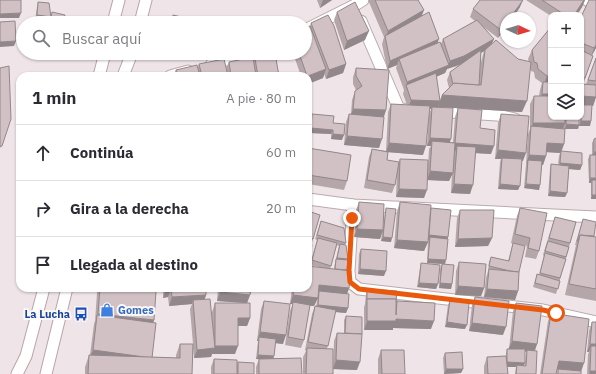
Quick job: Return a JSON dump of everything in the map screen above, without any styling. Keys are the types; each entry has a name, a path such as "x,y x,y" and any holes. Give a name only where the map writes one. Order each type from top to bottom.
{"street":[{"path":"115,16 119,0"},
{"path":"142,16 146,0"},
{"path":"587,0 596,6"},
{"path":"312,26 359,3 399,109 497,115 519,120"},
{"path":"100,72 103,60"},
{"path":"124,72 129,60"},
{"path":"183,72 223,60"},
{"path":"312,199 353,204 596,217"},
{"path":"353,204 349,271 350,282 359,289 543,310 596,322"},
{"path":"16,374 26,356 43,292"},
{"path":"46,374 67,292"},
{"path":"26,356 26,374"}],"building":[{"path":"0,0 21,0 21,13 0,14"},
{"path":"375,0 418,0 424,10 388,31"},
{"path":"480,0 523,0 514,12 500,12 500,29 473,9"},
{"path":"542,0 584,0 576,12 560,12"},
{"path":"589,0 596,0 596,45 594,48 584,44 583,12"},
{"path":"38,2 49,3 51,16 37,15"},
{"path":"355,2 369,31 347,41 337,12"},
{"path":"52,12 65,15 65,16 51,16"},
{"path":"429,12 439,39 390,61 385,36"},
{"path":"328,15 334,26 346,64 329,70 312,23"},
{"path":"477,20 494,39 464,56 450,61 443,39"},
{"path":"15,21 16,41 0,42 0,22"},
{"path":"312,31 326,69 312,74 312,72 306,72 301,60 312,60"},
{"path":"548,31 548,76 538,69 537,63 534,62 532,50 536,48 536,45"},
{"path":"496,40 500,43 500,48 505,48 518,59 531,62 527,101 442,95 454,83 481,85 485,50"},
{"path":"440,42 449,65 407,82 399,59"},
{"path":"481,50 479,85 453,84 450,72"},
{"path":"584,52 593,56 584,78"},
{"path":"596,58 596,81 588,80"},
{"path":"224,60 227,72 201,72 199,64"},
{"path":"239,60 253,60 255,72 230,72 229,62"},
{"path":"255,60 276,60 278,72 257,72"},
{"path":"197,65 199,72 176,72 176,70"},
{"path":"9,66 11,119 2,146 0,147 0,68"},
{"path":"356,68 389,70 386,110 353,109 355,91 362,86 356,76"},
{"path":"436,73 440,101 411,100 406,85"},
{"path":"543,82 548,82 548,94 542,94"},
{"path":"584,84 596,85 596,97 584,96"},
{"path":"534,96 548,96 548,120 565,120 565,123 533,123"},
{"path":"391,104 430,106 426,146 389,143"},
{"path":"584,105 592,105 591,121 581,121 584,120"},
{"path":"432,107 453,108 451,139 430,138"},
{"path":"458,108 482,110 480,128 495,130 494,146 455,143"},
{"path":"312,114 334,116 333,123 345,124 344,135 333,134 333,130 312,128"},
{"path":"349,114 384,117 382,139 347,136"},
{"path":"501,114 529,116 526,153 498,150"},
{"path":"566,120 579,120 579,125 566,124"},
{"path":"531,126 565,129 564,144 547,143 546,156 529,155"},
{"path":"596,138 596,152 594,152 594,139"},
{"path":"432,141 455,143 453,173 430,171"},
{"path":"457,146 476,147 473,185 454,184"},
{"path":"312,149 351,155 347,181 312,176"},
{"path":"372,149 388,152 387,160 399,162 395,185 367,180"},
{"path":"561,151 582,153 582,165 560,163"},
{"path":"590,155 596,155 596,178 590,178"},
{"path":"502,158 522,159 520,186 500,184"},
{"path":"400,159 428,160 427,190 399,189"},
{"path":"528,160 542,161 540,185 526,184"},
{"path":"551,164 569,166 567,193 550,191"},
{"path":"592,180 596,180 596,195 592,195"},
{"path":"359,202 384,204 383,230 357,229"},
{"path":"400,202 431,205 428,242 397,240"},
{"path":"386,208 396,209 392,238 383,237"},
{"path":"431,208 451,210 448,237 429,235"},
{"path":"520,208 547,213 539,251 528,248 530,238 515,234"},
{"path":"460,210 494,210 492,238 458,239"},
{"path":"312,212 320,215 312,239"},
{"path":"555,217 576,222 570,243 549,238"},
{"path":"583,219 596,222 594,236 580,235 577,241"},
{"path":"321,221 344,228 346,243 317,235"},
{"path":"580,235 596,237 596,289 569,284"},
{"path":"430,237 448,239 446,260 428,259"},
{"path":"318,238 337,243 331,266 312,260"},
{"path":"548,241 569,247 566,257 545,251"},
{"path":"513,243 525,246 519,272 489,266 491,257 509,261"},
{"path":"340,244 346,245 348,259 337,258"},
{"path":"361,249 387,251 386,271 360,269"},
{"path":"545,253 566,259 560,278 540,273"},
{"path":"336,259 348,260 347,270 335,269"},
{"path":"459,262 486,264 484,288 458,286"},
{"path":"421,263 440,265 438,284 419,283"},
{"path":"442,264 454,265 452,284 440,283"},
{"path":"312,266 351,271 349,288 319,285 318,298 293,295 293,292 312,292"},
{"path":"489,269 519,272 518,291 487,289"},
{"path":"537,274 560,281 558,289 535,283"},
{"path":"367,289 397,291 396,302 396,299 367,299"},
{"path":"319,291 349,294 348,308 318,305"},
{"path":"100,292 156,292 154,320 98,314"},
{"path":"171,292 206,292 206,295 172,297"},
{"path":"220,292 250,292 250,295"},
{"path":"475,297 509,301 506,327 472,323"},
{"path":"210,299 215,348 197,350 193,300"},
{"path":"367,299 396,299 396,315 397,301 435,303 434,321 396,319 396,321 367,321"},
{"path":"450,300 469,303 467,325 447,322"},
{"path":"264,301 290,304 286,335 260,332"},
{"path":"293,302 310,305 304,340 288,337"},
{"path":"215,303 250,303 250,318 238,318 238,346 215,346"},
{"path":"516,303 542,306 537,344 512,341"},
{"path":"315,306 336,310 328,346 308,342"},
{"path":"551,313 589,319 584,363 559,361 556,374 542,374"},
{"path":"97,315 156,323 152,358 93,350"},
{"path":"346,316 362,317 362,334 345,333"},
{"path":"592,322 596,322 596,344 590,344"},
{"path":"337,333 362,334 360,362 336,360"},
{"path":"259,337 276,339 274,356 258,355"},
{"path":"180,344 193,344 192,374 88,374 89,355 180,358"},
{"path":"591,346 596,346 596,371 590,371"},
{"path":"307,348 333,349 333,374 306,374"},
{"path":"507,349 525,349 525,363 507,362"},
{"path":"381,350 404,350 405,374 382,374"},
{"path":"527,350 537,351 536,374 516,374 517,365 526,366"},
{"path":"462,352 463,369 446,369 445,353"},
{"path":"506,356 508,374 488,374 487,357"},
{"path":"301,358 302,374 259,374 259,359"},
{"path":"214,359 237,360 237,374 214,374"},
{"path":"238,362 254,363 254,374 238,374"},
{"path":"558,369 581,371 581,374 558,374"}],"place":[{"name":"Gomes","path":"107,310"},
{"name":"La Lucha","path":"81,314"}],"route":[{"path":"352,218 349,271 350,282 359,289 543,310 556,313"}]}
